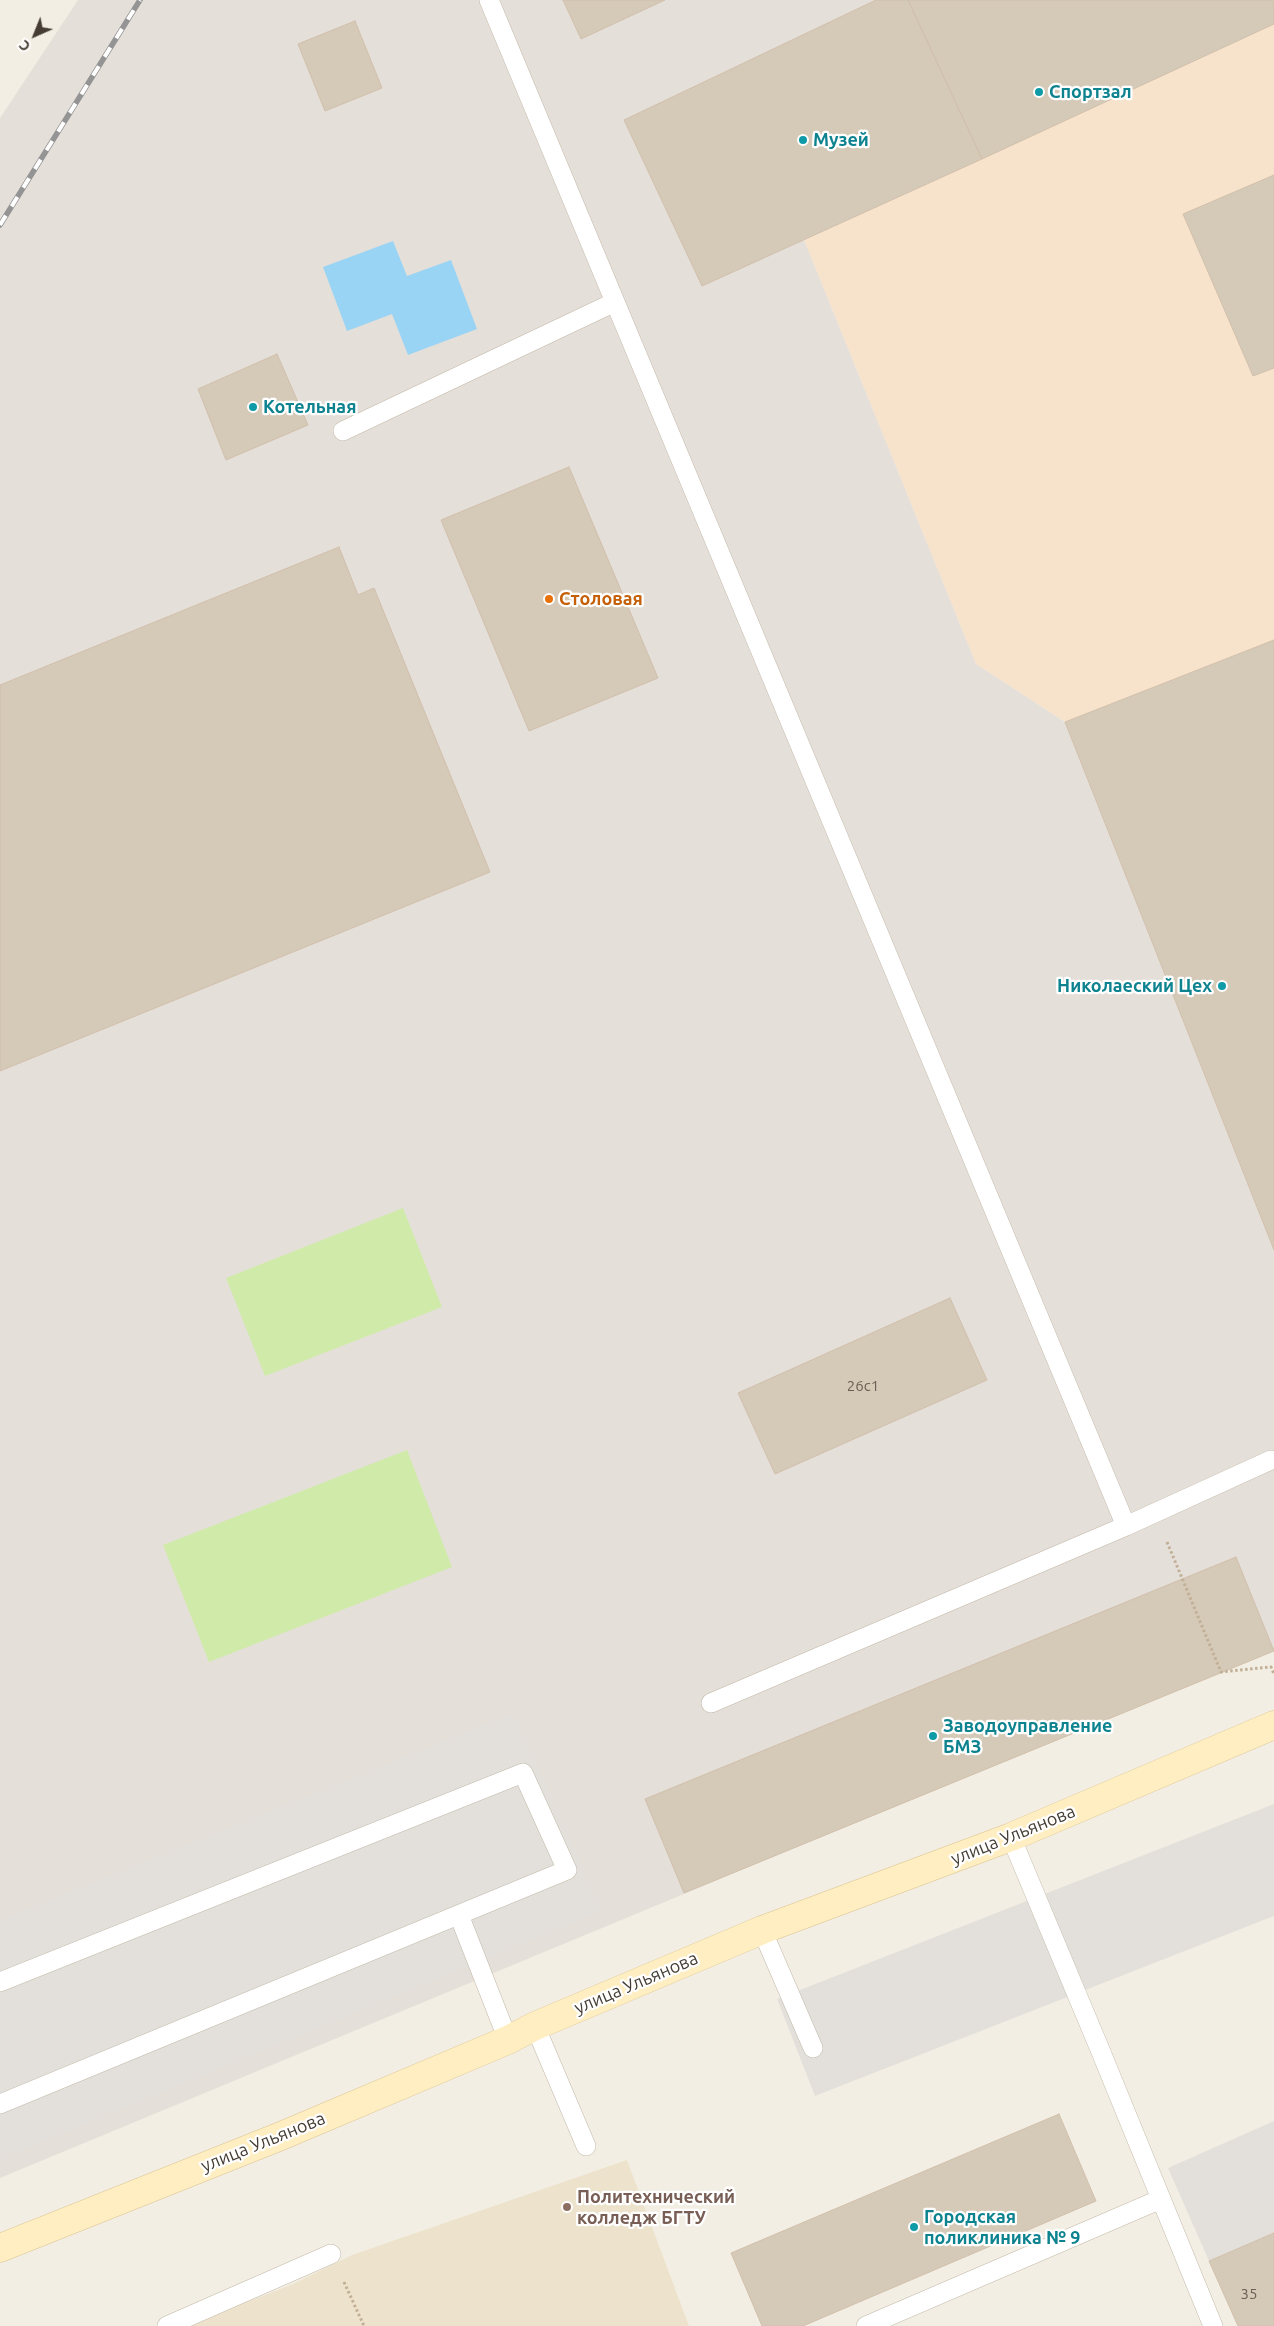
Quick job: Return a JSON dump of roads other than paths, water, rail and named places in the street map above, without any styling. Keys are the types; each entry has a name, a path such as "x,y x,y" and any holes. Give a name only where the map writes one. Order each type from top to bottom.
{"main road":[{"name":"улица Ульянова","path":"0,2248 281,2136 762,1930 1010,1838 1274,1725"}],"lane":[{"path":"489,0 1126,1526"},
{"path":"343,431 615,302"},
{"path":"712,1703 1126,1526 1271,1460"},
{"path":"0,1982 523,1773 567,1870 0,2104"},
{"path":"1010,1838 1213,2326"},
{"path":"459,1915 508,2040"},
{"path":"762,1930 813,2048"},
{"path":"535,2026 586,2146"},
{"path":"866,2326 1161,2198"},
{"path":"167,2326 331,2254"}],"water":[{"path":"393,241 407,276 451,260 477,329 408,355 392,314 347,331 323,267"}],"railway":[{"path":"0,225 140,0"}],"place":[{"name":"Спортзал","path":"1039,92"},
{"name":"Музей","path":"803,140"},
{"name":"Котельная","path":"253,407"},
{"name":"Столовая","path":"549,599"},
{"name":"Николаеский Цех","path":"1222,986"},
{"name":"Заводоуправление БМЗ","path":"933,1736"},
{"name":"Политехнический колледж БГТУ","path":"567,2207"},
{"name":"Городская поликлиника № 9","path":"914,2227"}]}
